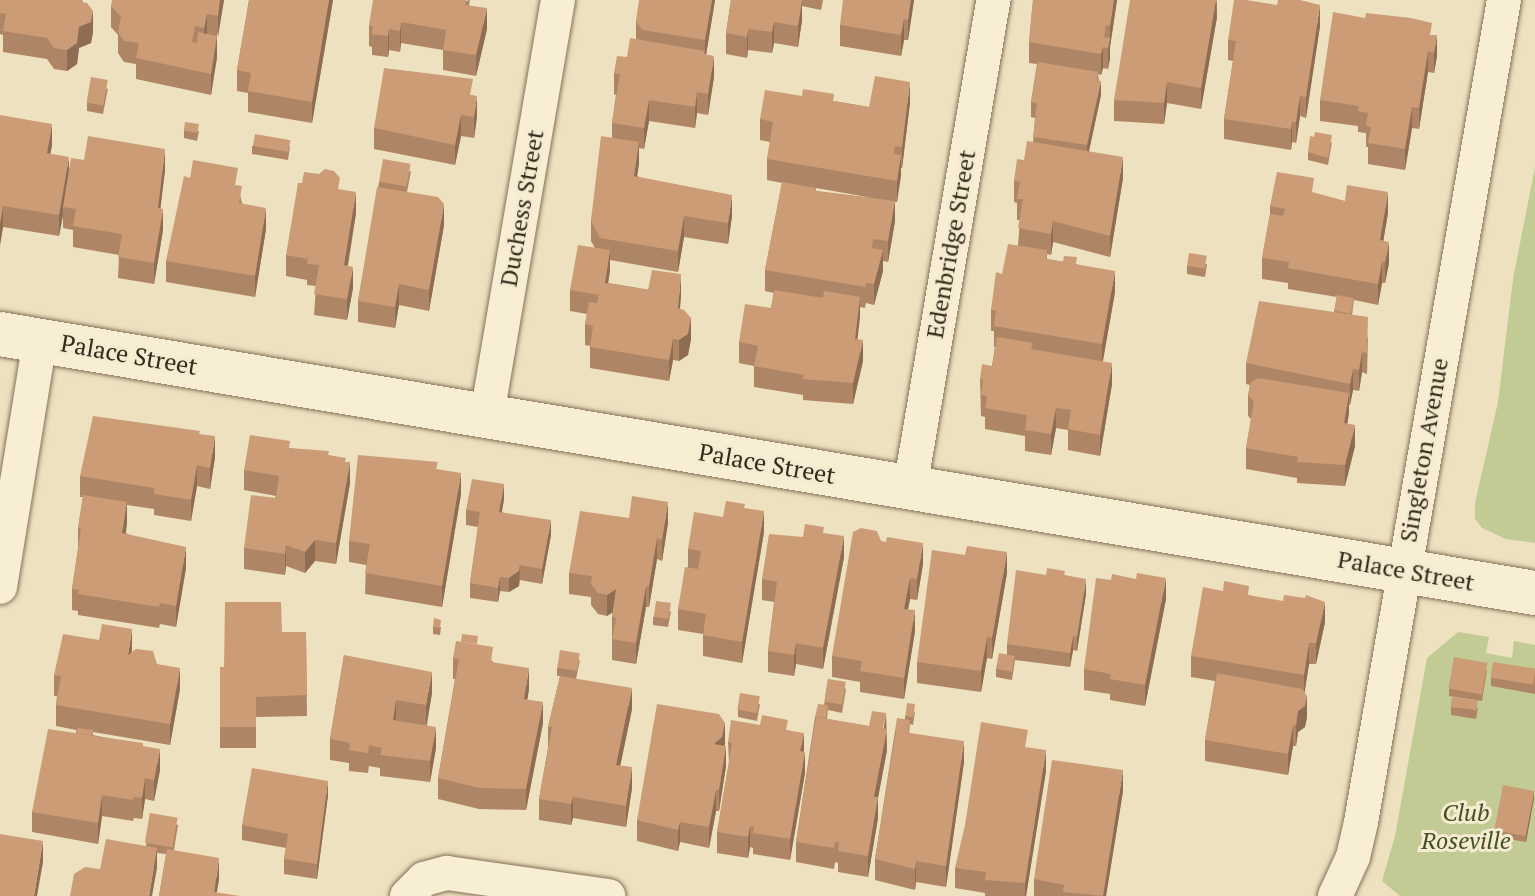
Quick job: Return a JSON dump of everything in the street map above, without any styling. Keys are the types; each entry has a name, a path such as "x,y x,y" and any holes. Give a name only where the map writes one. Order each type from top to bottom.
{"street":[{"name":"Duchess Street","path":"487,415 558,0"},
{"name":"Edenbridge Street","path":"910,488 993,0"},
{"name":"Singleton Avenue","path":"1335,896 1353,857 1361,822 1402,570 1504,0"},
{"name":"Palace Street","path":"20,337 1535,593"},
{"path":"0,587 20,337"},
{"path":"407,896 424,879 447,873 608,896"}],"green space":[{"path":"1535,167 1535,543 1506,539 1482,528 1475,519 1475,503 1498,402 1513,279"},
{"name":"Club Roseville","path":"1458,632 1489,637 1486,653 1512,658 1514,641 1535,645 1535,896 1400,896 1382,881 1395,836 1427,658"}],"building":[{"path":"0,0 81,0 93,11 91,22 79,27 77,43 67,50 54,48 47,38 3,31 6,14 0,13"},
{"path":"112,0 220,0 218,16 207,14 204,28 195,26 192,42 197,43 198,32 217,36 211,74 136,58 139,43 124,41 118,32 121,17 111,6"},
{"path":"249,0 329,0 312,102 248,91 251,73 237,70"},
{"path":"373,0 466,0 465,5 487,8 476,55 443,50 446,30 401,22 400,31 389,29 388,36 372,34 373,27 369,25"},
{"path":"639,0 712,0 705,40 642,30 636,21"},
{"path":"731,0 802,0 798,26 774,22 772,32 748,29 747,37 726,33"},
{"path":"843,0 911,0 908,20 904,19 901,35 840,25"},
{"path":"1033,0 1114,0 1110,26 1106,25 1104,37 1110,38 1108,48 1103,47 1101,54 1029,42"},
{"path":"1130,0 1216,0 1201,88 1167,82 1164,103 1114,100"},
{"path":"1234,0 1277,5 1278,0 1300,0 1320,5 1306,97 1300,96 1296,122 1292,122 1291,129 1224,119 1236,41 1228,40"},
{"path":"1333,12 1365,18 1366,13 1411,18 1432,23 1430,35 1437,35 1434,53 1428,51 1419,108 1412,107 1405,149 1368,143 1371,127 1366,126 1368,113 1358,111 1359,106 1320,100"},
{"path":"630,38 704,51 704,54 714,56 708,94 697,92 695,107 649,100 644,128 612,123 620,74 614,73 617,56 627,57"},
{"path":"1038,62 1098,72 1097,80 1101,81 1087,145 1033,137 1037,103 1031,102"},
{"path":"384,68 473,79 470,95 477,96 474,117 461,115 455,145 374,128"},
{"path":"875,76 910,82 902,147 895,146 894,154 901,155 897,181 767,159 773,122 760,119 765,90 802,96 803,89 834,94 833,101 869,107"},
{"path":"91,77 108,80 103,106 86,103"},
{"path":"0,115 52,124 47,153 69,157 59,215 3,206 0,224"},
{"path":"185,122 199,124 198,133 184,131"},
{"path":"1315,132 1332,135 1328,158 1308,152 1310,136 1314,137"},
{"path":"255,134 290,140 288,152 253,146"},
{"path":"88,136 165,149 158,208 163,209 154,263 118,257 122,234 73,226 76,209 63,207 71,158 84,160"},
{"path":"601,136 639,142 634,176 732,195 728,223 684,216 678,251 600,238 591,220"},
{"path":"1027,141 1123,157 1110,236 1053,221 1051,234 1018,228 1023,199 1017,199 1020,182 1014,181 1017,159 1024,160"},
{"path":"383,159 411,164 407,187 379,182"},
{"path":"193,160 238,168 235,185 242,186 239,203 266,208 255,276 166,261 184,176 190,178"},
{"path":"325,169 334,171 340,178 338,189 356,192 344,265 353,267 347,299 314,294 319,265 307,264 308,259 286,255 298,183 302,183 304,172 319,174"},
{"path":"1277,172 1314,178 1312,192 1345,201 1347,185 1388,192 1380,240 1389,242 1378,284 1288,268 1289,262 1262,258 1270,214 1283,216 1285,209 1270,206"},
{"path":"782,182 816,188 815,191 895,201 888,241 873,239 872,248 883,250 874,284 866,283 865,287 765,270"},
{"path":"377,187 438,197 444,204 429,290 399,284 395,307 358,301"},
{"path":"1008,244 1047,250 1046,259 1115,271 1102,344 994,326 996,310 991,310 996,272 1002,274"},
{"path":"578,245 610,250 605,283 648,290 652,270 681,274 678,308 691,318 688,334 679,340 673,339 669,360 590,347 593,326 585,324 589,302 597,303 599,295 570,290"},
{"path":"1189,253 1207,256 1205,269 1187,266"},
{"path":"1064,256 1077,257 1076,264 1063,262"},
{"path":"774,290 823,298 824,291 860,297 855,339 863,340 853,383 803,379 804,375 754,366 758,346 739,342 745,304 771,308"},
{"path":"1337,295 1354,298 1351,314 1334,311"},
{"path":"1259,301 1368,317 1367,353 1362,352 1359,370 1353,369 1350,384 1246,363"},
{"path":"997,337 1033,343 1031,349 1112,363 1100,435 1068,429 1071,410 1056,408 1051,434 1025,430 1027,415 985,408 987,396 981,395 982,364 992,366"},
{"path":"1258,378 1349,393 1344,423 1355,425 1345,465 1297,462 1298,457 1246,448 1254,402 1248,395 1251,382"},
{"path":"93,416 200,431 199,434 215,436 210,468 197,465 191,500 154,494 154,488 80,476"},
{"path":"250,435 290,441 289,448 329,451 328,455 346,458 345,462 350,462 336,543 315,540 305,552 286,545 285,554 244,548 251,495 276,498 279,476 244,470"},
{"path":"358,455 438,462 436,469 461,473 442,586 365,573 370,544 349,541"},
{"path":"472,479 504,484 499,512 551,520 542,569 520,565 519,571 509,578 500,577 498,588 470,583 480,512 466,510"},
{"path":"83,495 127,502 122,533 186,547 176,606 160,603 159,607 78,594 79,590 72,589"},
{"path":"632,496 668,502 662,540 657,538 649,586 646,586 636,643 612,639 616,589 607,595 598,593 591,584 592,576 569,573 580,511 629,518"},
{"path":"726,501 764,511 742,642 703,635 706,614 678,609 685,567 698,569 701,551 688,549 694,512 723,517"},
{"path":"805,524 824,527 823,533 844,536 823,648 796,643 794,655 768,651 777,582 762,579 769,534 803,537"},
{"path":"861,528 877,531 881,541 886,542 887,537 923,543 917,579 910,578 904,609 915,610 904,678 860,671 862,661 832,656 853,532"},
{"path":"967,546 1007,552 992,638 987,637 981,671 917,662 932,550 965,555"},
{"path":"1047,568 1086,579 1077,637 1073,636 1070,653 1007,644 1016,570 1046,575"},
{"path":"1137,573 1166,578 1145,685 1110,679 1111,674 1084,669 1096,578 1111,580 1112,574 1136,579"},
{"path":"1224,581 1249,586 1248,595 1283,601 1284,595 1305,598 1306,595 1325,602 1316,643 1309,643 1304,675 1191,656 1203,587 1223,591"},
{"path":"656,601 671,603 669,619 654,617"},
{"path":"225,602 281,602 282,632 306,632 307,695 256,697 256,727 220,727"},
{"path":"434,618 441,620 440,628 433,627"},
{"path":"102,624 132,629 128,655 136,649 153,651 157,664 180,668 170,724 56,705 61,676 54,675 63,634 99,640"},
{"path":"462,634 478,636 477,644 461,642"},
{"path":"456,641 493,647 491,662 529,668 524,699 543,702 526,789 479,788 438,778 459,659 453,658"},
{"path":"560,650 580,653 577,671 557,668"},
{"path":"999,653 1015,656 1012,672 996,669"},
{"path":"344,655 432,672 426,705 396,700 393,720 436,727 430,761 380,755 382,748 369,745 368,753 349,750 350,743 330,739"},
{"path":"1454,657 1487,663 1482,694 1448,689"},
{"path":"1493,662 1535,669 1533,685 1490,678"},
{"path":"1217,673 1302,689 1307,696 1305,706 1298,711 1296,725 1293,725 1288,754 1205,740"},
{"path":"560,676 632,688 616,765 632,767 626,806 573,797 571,804 539,799 552,727 548,727"},
{"path":"828,679 846,682 842,705 824,702"},
{"path":"740,693 760,696 757,713 737,710"},
{"path":"1452,697 1478,700 1477,710 1451,707"},
{"path":"907,703 915,704 913,717 905,716"},
{"path":"657,704 719,714 725,723 722,737 714,744 726,746 709,827 680,822 678,830 637,820"},
{"path":"818,704 828,705 826,718 815,717"},
{"path":"872,711 886,713 883,728 887,729 874,797 878,797 868,856 838,851 839,842 835,842 834,848 796,842 816,717 869,726"},
{"path":"762,715 788,720 786,730 804,733 800,751 805,752 790,839 753,833 754,827 750,826 748,837 717,832 732,743 728,742 731,720 760,725"},
{"path":"897,718 910,720 908,733 895,731"},
{"path":"981,722 1028,730 1025,747 1046,750 1025,883 985,880 986,872 955,868"},
{"path":"77,728 93,730 92,735 76,733"},
{"path":"48,729 143,743 143,746 160,749 154,780 145,778 142,798 134,797 133,800 102,795 98,823 32,812"},
{"path":"896,731 964,741 946,866 916,861 915,869 875,859"},
{"path":"1052,760 1123,770 1103,896 1063,892 1064,885 1034,879"},
{"path":"252,768 328,781 317,864 284,859 288,834 242,825"},
{"path":"1503,785 1534,791 1526,836 1494,830"},
{"path":"150,813 178,818 172,847 145,843"},
{"path":"0,834 43,841 34,896 0,896"},
{"path":"106,839 157,848 149,896 70,896 74,874 85,867 100,869"},
{"path":"167,849 219,858 214,892 240,896 159,896"}]}
